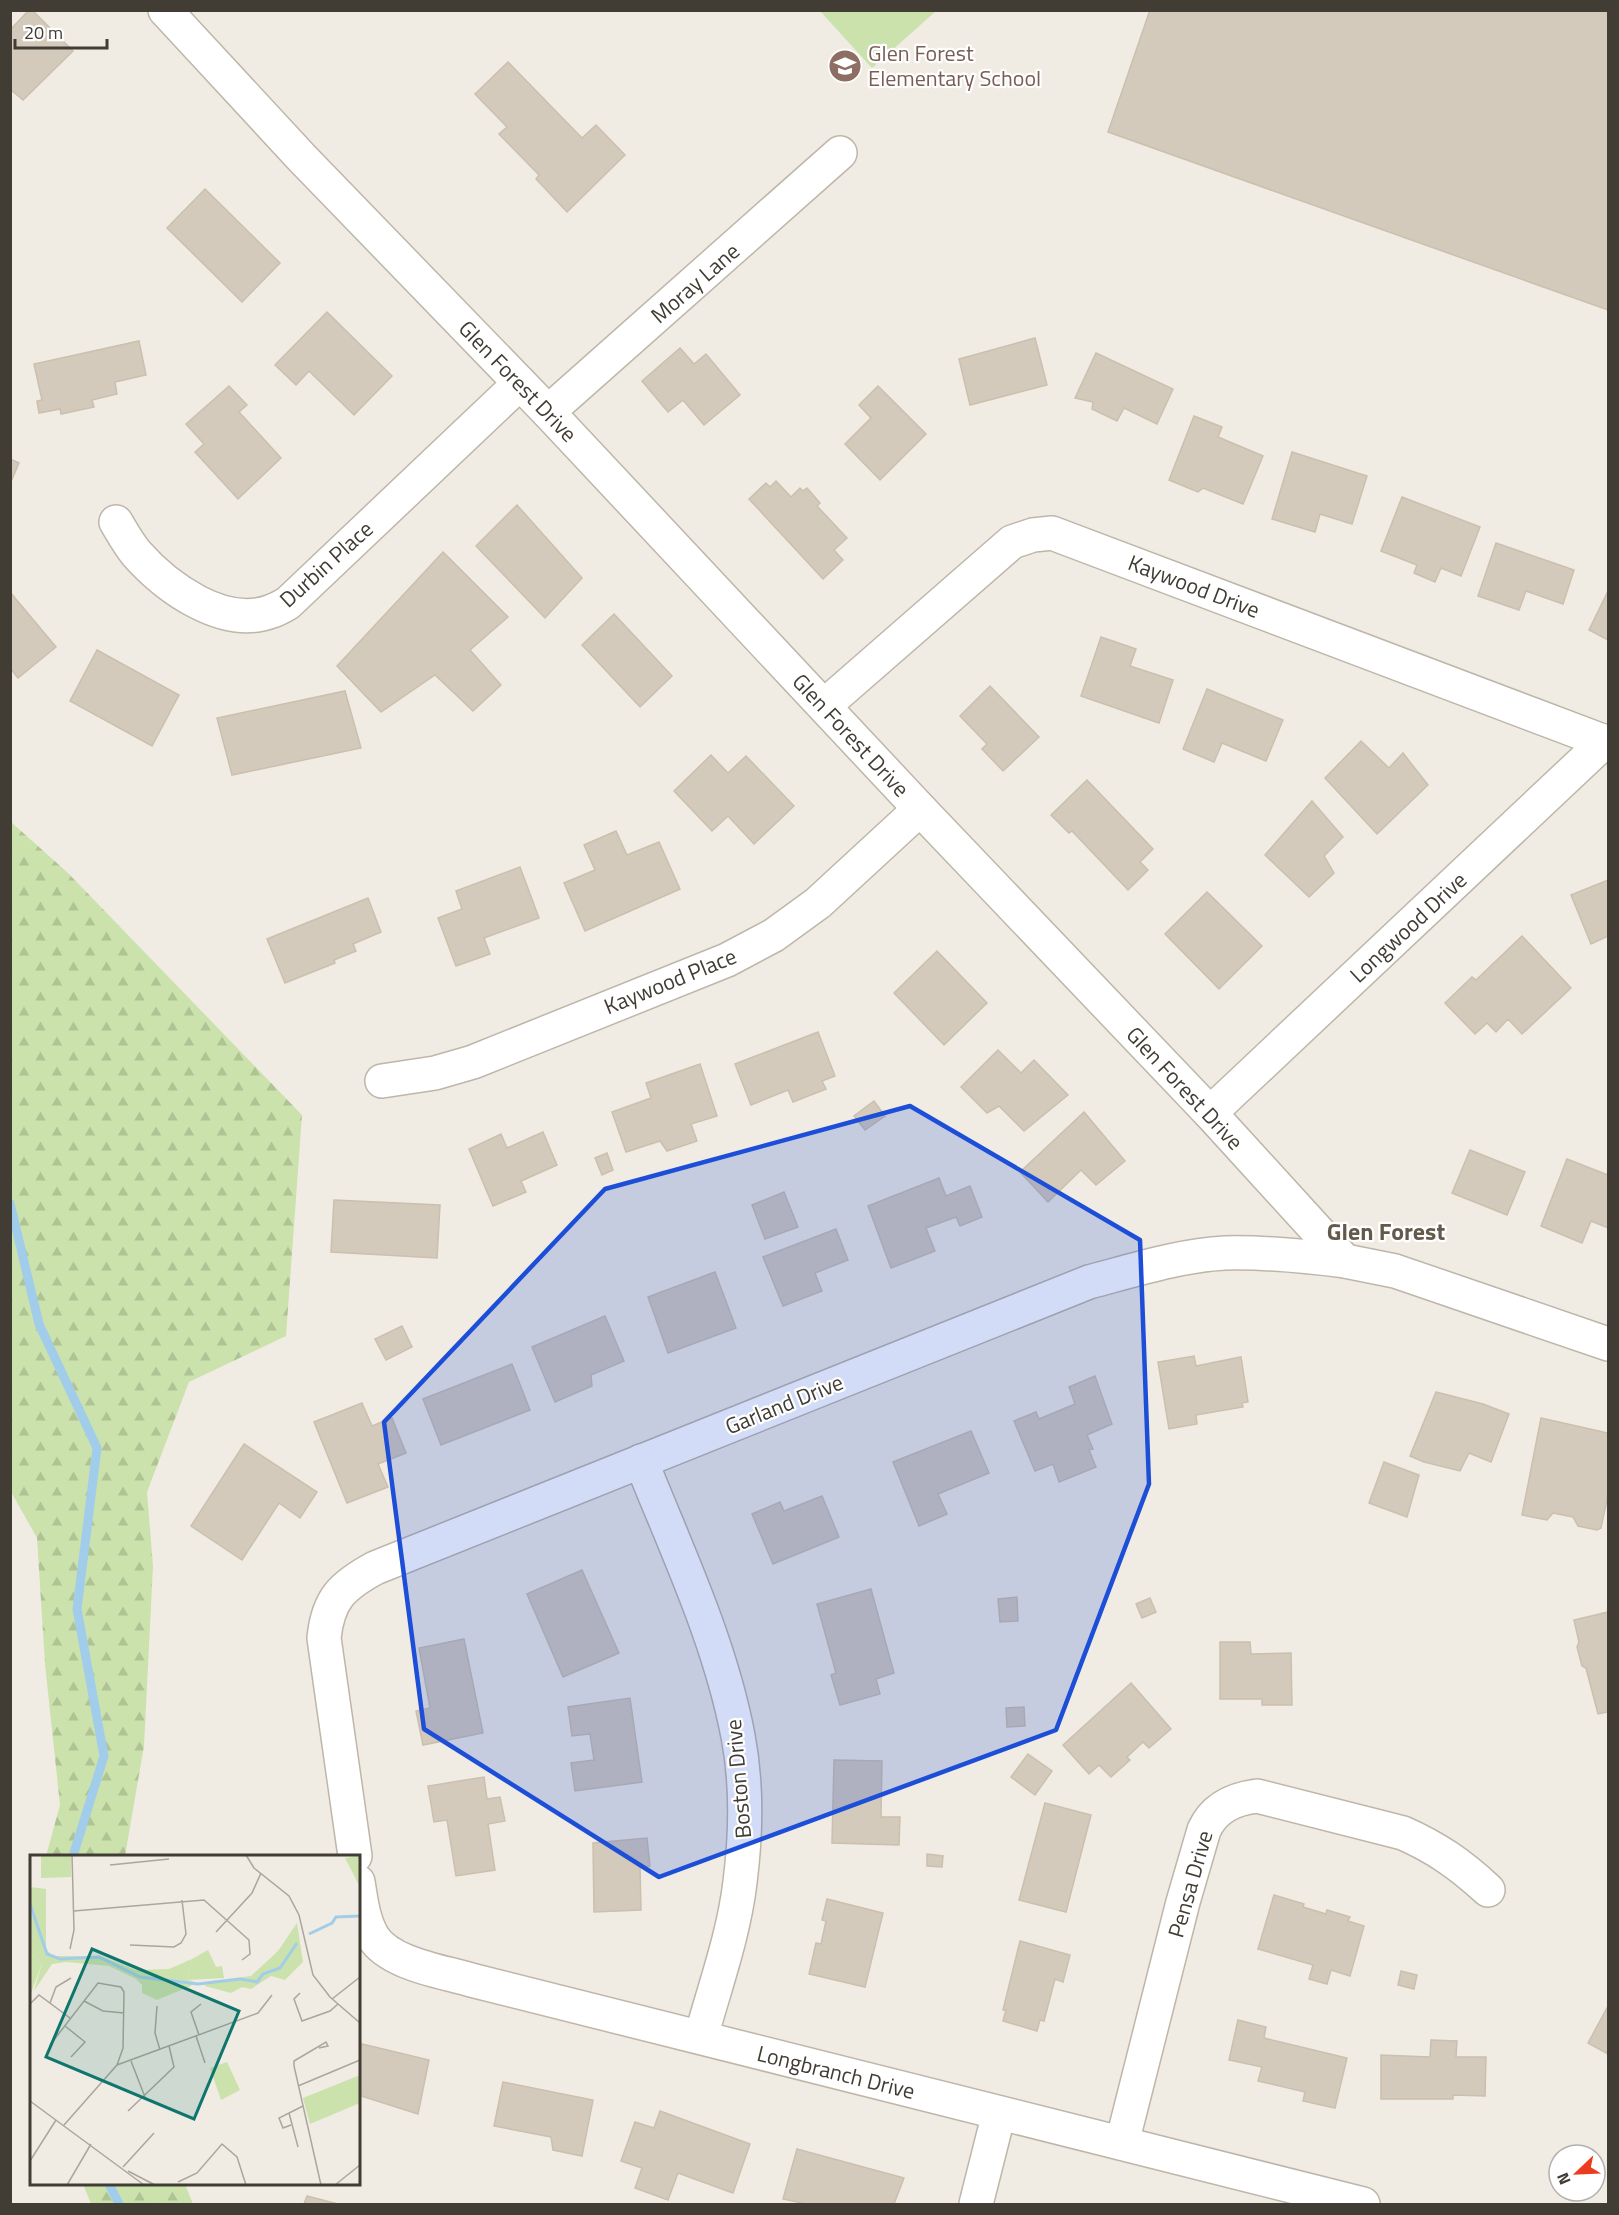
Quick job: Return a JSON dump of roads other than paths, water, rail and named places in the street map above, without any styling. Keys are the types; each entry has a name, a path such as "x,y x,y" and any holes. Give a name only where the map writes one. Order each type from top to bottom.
{"street":[{"name":"Glen Forest Drive","path":"165,10 302,158 548,412 920,809 1210,1113 1346,1261"},
{"name":"Moray Lane","path":"548,412 840,153"},
{"name":"Durbin Place","path":"116,522 135,552 163,580 198,602 217,611 238,614 271,612 288,603 520,383"},
{"name":"Kaywood Drive","path":"824,706 1012,542 1029,521 1052,533 1607,742"},
{"name":"Longwood Drive","path":"1210,1113 1607,742"},
{"name":"Kaywood Place","path":"381,1081 435,1073 473,1062 727,960 774,935 818,903 920,809"},
{"name":"Garland Drive","path":"355,1855 324,1638 326,1618 338,1594 353,1580 375,1568 1089,1282 1143,1267 1223,1253 1294,1254 1346,1261"},
{"path":"1346,1261 1395,1271 1608,1344"},
{"name":"Boston Drive","path":"641,1461 712,1638 739,1738 744,1800 744,1842 740,1883 702,2037"},
{"name":"Pensa Drive","path":"1122,2143 1183,1902 1204,1830 1208,1822 1224,1805 1240,1798 1257,1796 1403,1833 1425,1843 1462,1866 1488,1890"},
{"name":"Longbranch Drive","path":"360,1896 362,1909 373,1936 382,1947 397,1958 471,1980 1363,2205"},
{"path":"975,2205 999,2113"}],"waterway":[{"path":"10,1203 39,1324 97,1448 77,1609 104,1756 73,1855"},
{"path":"110,2185 119,2204"}],"place":[{"name":"Glen Forest Elementary School","path":"845,66"}],"district":[{"name":"Glen Forest","path":"1386,1232"}]}
